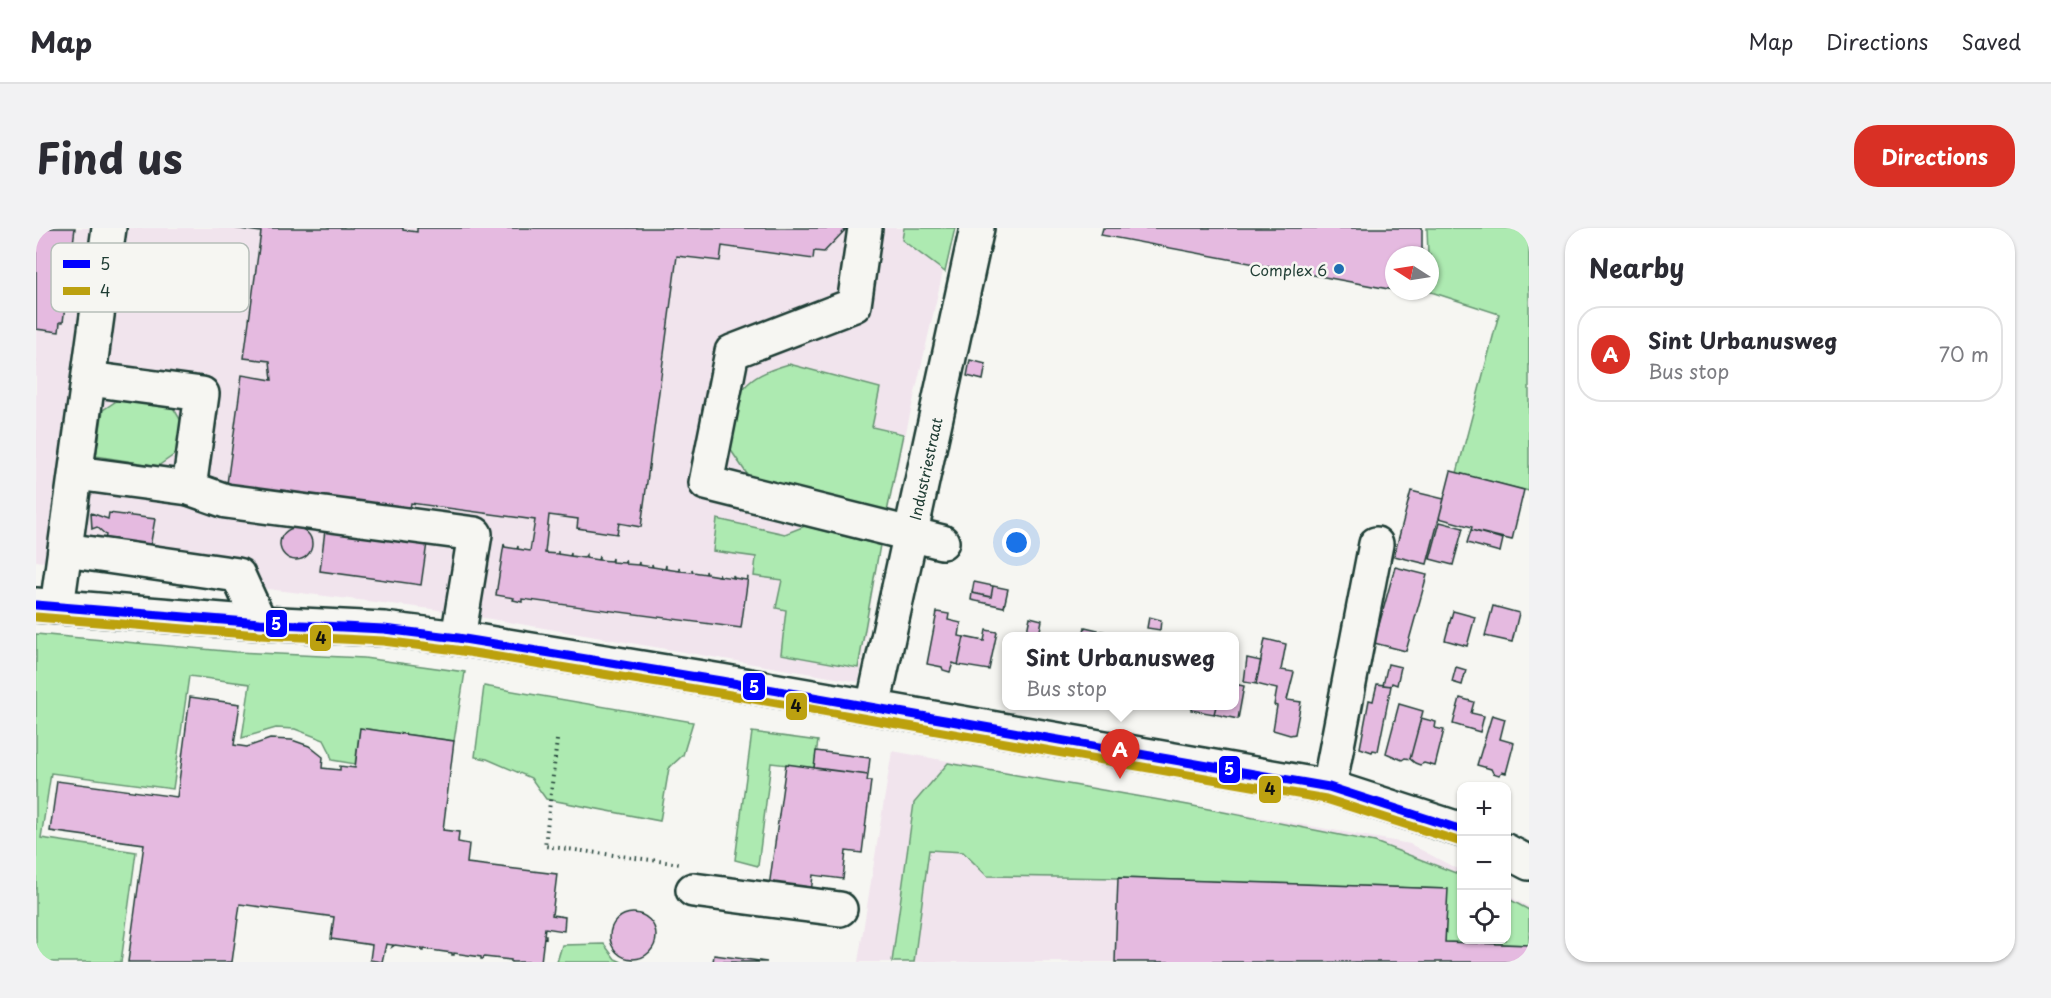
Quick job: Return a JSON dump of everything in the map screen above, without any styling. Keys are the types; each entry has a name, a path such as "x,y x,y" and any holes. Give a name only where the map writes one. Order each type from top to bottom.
{"street":[{"path":"107,243 109,228"},
{"path":"865,228 854,305 732,352 706,483 942,542"},
{"name":"Industriestraat","path":"873,707 977,228"},
{"path":"97,312 65,550 46,606 260,623 384,629 458,638 873,707 1329,787 1457,829"},
{"path":"88,379 202,394 189,489"},
{"path":"76,473 189,489 226,501 475,534 458,638"},
{"path":"1329,787 1376,544"},
{"path":"65,550 238,575 260,623"},
{"path":"1511,854 1529,863"},
{"path":"689,877 840,909"}],"path":[{"path":"557,740 545,846 689,877"}],"shaded area":[{"path":"36,228 953,228 880,545 859,682 432,609 36,561"},
{"path":"892,751 1410,844 1457,869 1457,944 1511,944 1511,897 1529,907 1529,962 858,962"}],"green space":[{"path":"904,228 955,228 945,272 902,240"},
{"path":"1427,228 1529,228 1529,491 1457,473 1499,314 1439,295 1439,246 1428,246"},
{"path":"789,364 880,388 872,427 903,434 887,512 749,477 728,446 737,402 742,392 758,376"},
{"path":"127,394 171,404 184,426 181,450 158,466 96,456 103,410"},
{"path":"717,519 785,534 805,526 880,545 858,668 781,654 786,610 776,608 782,580 754,576 756,557 713,551"},
{"path":"36,634 236,652 364,658 465,672 454,741 360,728 355,764 332,760 324,740 295,729 276,728 242,738 250,684 189,676 173,789 51,773 41,838 136,852 121,962 36,962"},
{"path":"484,686 693,722 683,755 669,768 660,821 546,799 531,778 487,759 475,757"},
{"path":"752,732 818,741 814,768 771,763 758,866 735,860"},
{"path":"948,763 1188,805 1375,842 1457,873 1457,942 1445,942 1447,889 987,876 963,852 929,850 914,962 892,962 914,803"},
{"path":"1511,900 1529,910 1529,945 1501,944 1511,944"},
{"path":"604,944 615,959 622,962 557,962 562,945"}],"building":[{"path":"36,228 75,228 73,243 51,243 51,312 64,312 63,322 60,322 59,332 36,329"},
{"path":"233,228 403,228 403,230 417,232 417,228 846,229 824,252 814,251 813,259 722,246 720,261 677,256 641,527 619,523 617,534 577,528 578,519 549,515 545,553 570,556 571,553 571,556 584,558 586,555 586,558 598,560 599,556 599,560 611,561 612,558 612,562 625,563 625,560 626,564 638,565 639,562 639,565 652,567 652,564 653,567 665,569 666,565 666,569 679,571 679,567 680,571 692,572 692,569 693,572 706,574 706,571 707,574 719,576 719,573 720,576 733,578 733,575 734,578 746,580 748,577 741,628 522,599 522,602 496,595 504,544 505,547 517,549 518,546 518,549 530,551 535,520 411,503 409,515 226,491 242,375 272,380 270,361 244,358 261,232"},
{"name":"Complex 6","path":"1103,228 1422,228 1422,246 1385,246 1385,288 1101,235"},
{"path":"970,360 986,364 983,380 967,376"},
{"path":"1451,471 1524,490 1512,540 1471,530 1472,527 1439,518"},
{"path":"1411,491 1444,499 1427,564 1394,556"},
{"path":"91,513 108,519 109,513 155,519 150,547 105,541 106,535 97,527 92,529"},
{"path":"1440,522 1463,528 1453,565 1430,559"},
{"path":"296,528 307,533 312,544 307,555 296,560 285,555 280,544 285,533"},
{"path":"325,530 427,543 421,585 320,571"},
{"path":"1471,530 1503,539 1500,552 1467,543"},
{"path":"1395,567 1427,575 1406,651 1374,643"},
{"path":"974,582 993,586 991,597 972,593"},
{"path":"993,586 1008,589 1004,607 971,600 972,593 991,597"},
{"path":"1493,606 1519,613 1512,642 1485,636"},
{"path":"1453,611 1475,617 1467,646 1445,640"},
{"path":"937,612 949,614 948,620 961,623 959,636 964,637 958,665 953,663 950,672 943,670 942,667 927,664"},
{"path":"1030,617 1042,620 1040,632 1027,632"},
{"path":"1149,617 1161,620 1160,630 1147,628"},
{"path":"1085,627 1098,630 1097,632 1084,632"},
{"path":"986,630 997,632 989,670 958,665 964,637 984,641"},
{"path":"1265,639 1286,644 1281,670 1294,672 1287,700 1301,702 1295,734 1290,735 1273,730 1277,689 1256,684"},
{"path":"1247,658 1261,661 1256,684 1244,682"},
{"path":"1388,664 1401,667 1397,685 1392,683 1391,686 1383,685"},
{"path":"1456,667 1466,670 1462,685 1452,682"},
{"path":"1377,684 1391,686 1378,751 1373,750 1372,752 1360,748 1369,700 1373,701"},
{"path":"1239,685 1244,686 1238,719 1214,714 1215,710 1239,710"},
{"path":"190,697 240,704 234,745 247,747 270,739 292,740 309,746 323,757 322,768 340,770 340,766 355,768 360,728 454,741 443,830 459,832 458,842 469,844 467,863 557,874 552,915 565,917 564,931 545,928 546,938 544,937 541,962 511,962 511,960 484,957 481,959 481,957 454,953 452,955 452,953 424,949 422,951 422,949 395,945 392,947 393,945 386,944 382,962 370,960 372,945 331,939 334,917 240,904 232,962 128,962 144,844 50,831 57,781 177,797"},
{"path":"1460,698 1474,702 1471,713 1484,716 1480,732 1453,724"},
{"path":"1399,704 1423,711 1410,759 1402,760 1386,753"},
{"path":"1191,710 1215,710 1214,714"},
{"path":"1492,715 1505,719 1500,739 1514,743 1506,773 1502,772 1499,775 1493,773 1491,769 1477,765"},
{"path":"1421,718 1436,722 1435,728 1444,730 1435,766 1424,763 1420,765 1410,759"},
{"path":"816,751 870,758 868,775 814,768"},
{"path":"786,764 868,775 867,781 871,781 862,853 846,851 843,879 813,875 811,893 769,887"},
{"path":"1118,878 1448,889 1445,942 1529,945 1529,962 1115,962"},
{"path":"633,913 649,920 656,936 649,952 633,959 617,952 610,936 617,920"},
{"path":"714,955 767,962 713,962"}],"transit line":[{"name":"5","path":"36,605 260,623 384,629 458,638 721,681 1329,787 1457,828"},
{"name":"4","path":"36,617 259,635 383,641 456,650 719,693 1326,799 1457,841"}],"place":[{"name":"Complex 6","path":"1339,269"},
{"name":"Sint Urbanusweg","path":"1120,779"}]}
